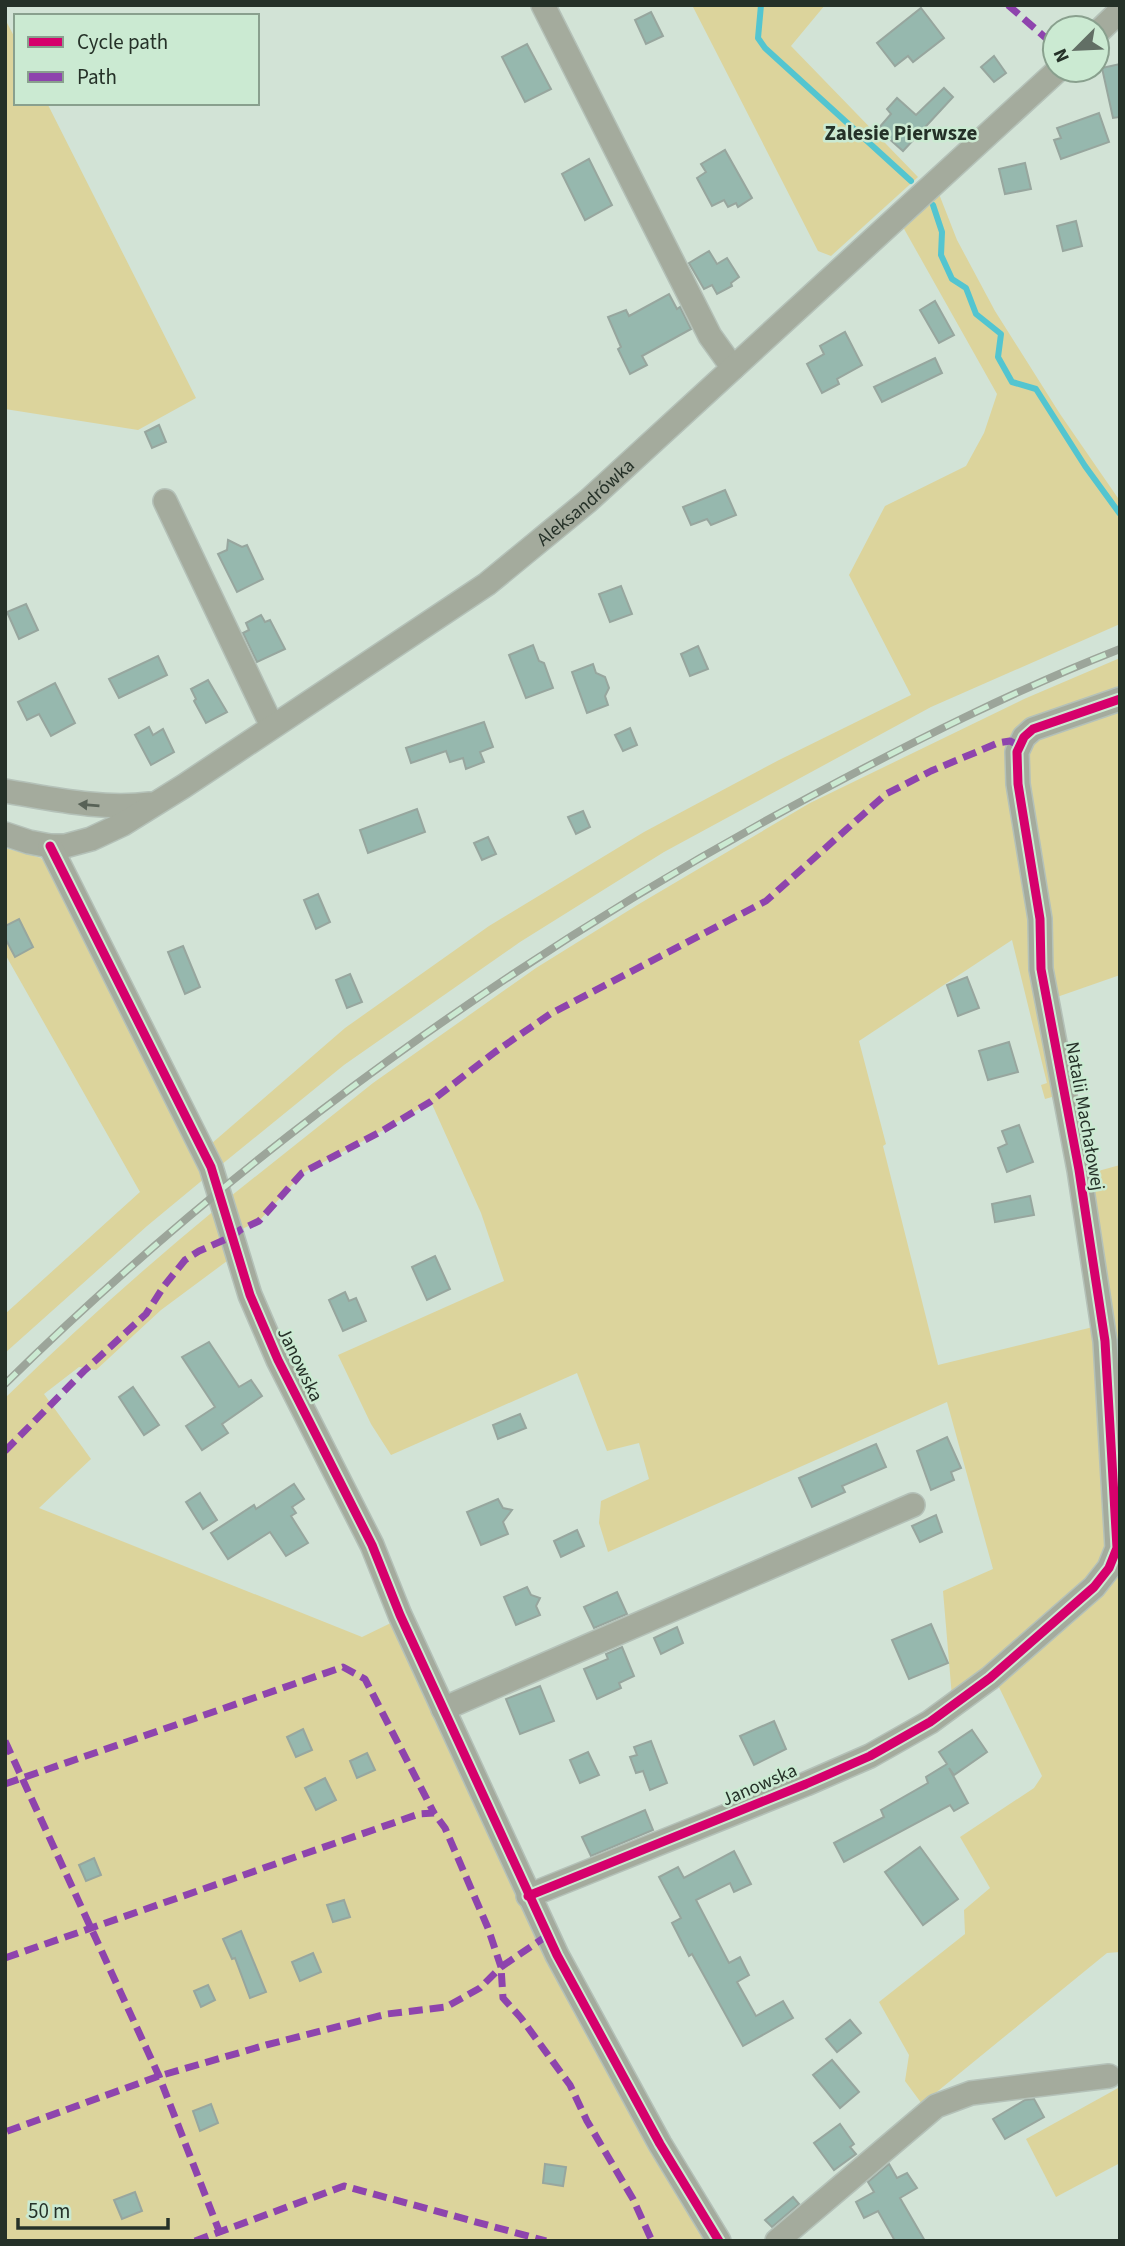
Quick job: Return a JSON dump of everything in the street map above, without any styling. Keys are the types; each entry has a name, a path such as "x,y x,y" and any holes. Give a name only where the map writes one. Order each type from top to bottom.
{"street":[{"path":"543,5 710,336 733,368"},
{"name":"Aleksandrówka","path":"50,846 65,846 91,839 157,804 487,584 589,500 1043,84"},
{"path":"165,501 272,726"},
{"name":"Natalii Machałowej","path":"989,1678 1094,1587 1109,1568 1117,1548 1105,1341 1079,1170 1041,969 1040,919 1018,784 1017,752 1024,737 1033,729 1120,699"},
{"path":"5,791 85,805 126,807 157,804"},
{"path":"5,834 50,846"},
{"name":"Janowska","path":"50,846 211,1167 250,1295 278,1360 372,1545 400,1615 556,1955 660,2144 719,2241"},
{"path":"443,1709 913,1505"},
{"name":"Janowska","path":"528,1896 870,1756 930,1722 989,1678"},
{"path":"777,2241 936,2106 971,2093 1109,2076"}],"shaded area":[{"path":"692,5 825,5 791,46 918,177 831,256 818,251"},
{"path":"5,19 14,36 14,105 48,105 196,398 138,430 5,409"},
{"path":"939,194 957,240 995,311 1060,414 1120,501 1120,624 931,707 664,852 520,942 344,1065 221,1165 211,1144 345,1028 489,926 644,832 779,760 911,695 849,575 885,506 966,466 984,433 997,394 903,227"},
{"path":"1120,658 1120,694 1022,730 1100,1342 1112,1547 1104,1565 952,1697 943,1591 993,1569 947,1402 608,1552 599,1523 601,1501 649,1479 639,1443 607,1451 577,1373 391,1455 371,1424 338,1355 504,1281 481,1213 431,1102 303,1173 259,1221 240,1230 231,1196 373,1083 536,968 810,803 1024,699","holes":["1012,940 1047,1083 1041,1085 1045,1099 1052,1097 1059,1118 1093,1327 938,1365 859,1041"]},
{"path":"1120,703 1120,975 1057,997 1091,1173 1120,1165 1120,1513 1047,970 1023,753 1030,741"},
{"path":"5,848 41,858 48,867 205,1178 5,1353 5,1314 140,1192 5,954"},
{"path":"216,1209 227,1261 161,1310 96,1370 79,1367 44,1394 91,1459 39,1508 362,1637 395,1621 546,1959 643,2133 708,2241 5,2241 5,1398 109,1301"},
{"path":"1120,1560 1120,1952 1107,1953 922,2104 905,2081 909,2055 879,2002 965,1934 964,1910 990,1888 960,1837 1034,1788 1042,1776 997,1683"},
{"path":"1120,2087 1120,2163 1056,2197 1026,2139"}],"building":[{"path":"921,8 944,38 913,62 908,56 895,66 877,43"},
{"path":"651,12 663,36 646,44 635,20"},
{"path":"527,44 551,89 525,102 502,57"},
{"path":"994,56 1006,73 994,82 981,67"},
{"path":"1120,64 1120,117 1113,118 1106,84 1111,84 1111,66"},
{"path":"944,88 953,97 903,151 878,129 891,114 887,109 897,98 916,115"},
{"path":"1099,113 1109,142 1061,159 1054,140 1061,138 1057,128"},
{"path":"725,150 752,198 738,207 736,203 728,207 724,200 712,206 697,178 706,172 701,164"},
{"path":"589,159 612,205 585,220 562,174"},
{"path":"1025,163 1031,189 1005,194 999,169"},
{"path":"1076,221 1082,246 1063,251 1057,226"},
{"path":"709,251 717,264 727,258 739,277 731,283 732,286 717,294 712,285 704,289 689,263"},
{"path":"669,294 677,309 680,307 691,329 642,356 647,365 630,374 618,349 621,347 608,317 626,310 629,316"},
{"path":"935,301 954,335 939,343 920,310"},
{"path":"845,332 862,365 837,379 839,384 822,393 807,364 824,354 820,346"},
{"path":"935,358 942,373 882,402 874,387"},
{"path":"159,425 166,442 152,448 145,432"},
{"path":"725,490 736,515 711,525 707,519 691,525 683,507"},
{"path":"228,540 242,547 247,545 263,579 237,592 218,554 227,550"},
{"path":"621,586 632,614 610,622 599,594"},
{"path":"26,604 38,630 19,639 7,612"},
{"path":"261,615 265,622 270,620 285,649 257,662 243,633 249,630 246,623"},
{"path":"533,645 539,661 544,663 553,688 526,698 509,655"},
{"path":"698,646 708,669 690,676 681,654"},
{"path":"158,656 167,675 119,698 109,679"},
{"path":"593,664 596,673 605,677 609,688 605,696 608,705 587,713 572,672"},
{"path":"208,680 227,712 206,723 191,689"},
{"path":"55,683 75,723 51,736 39,714 27,720 18,702"},
{"path":"484,722 493,747 480,752 484,762 466,769 463,758 450,762 446,751 411,763 406,748"},
{"path":"149,727 153,735 163,729 174,752 151,765 135,735"},
{"path":"630,728 637,745 623,751 615,735"},
{"path":"417,809 425,832 368,853 360,830"},
{"path":"583,811 590,827 576,834 568,817"},
{"path":"488,837 496,854 482,860 474,843"},
{"path":"318,894 330,922 316,929 304,900"},
{"path":"19,919 33,947 15,957 5,938 5,926"},
{"path":"183,946 200,987 185,994 168,952"},
{"path":"350,974 362,1002 347,1008 336,980"},
{"path":"967,977 979,1008 958,1016 947,985"},
{"path":"1009,1042 1018,1072 988,1080 979,1051"},
{"path":"1019,1125 1033,1162 1007,1172 998,1148 1007,1144 1002,1131"},
{"path":"1030,1196 1034,1215 995,1222 992,1204"},
{"path":"435,1256 450,1289 427,1300 412,1267"},
{"path":"345,1292 349,1301 356,1298 366,1321 343,1331 329,1300"},
{"path":"209,1342 239,1387 251,1380 262,1396 222,1424 228,1433 202,1450 186,1426 215,1407 182,1357"},
{"path":"133,1387 159,1425 144,1435 119,1397"},
{"path":"520,1414 526,1428 498,1439 493,1425"},
{"path":"947,1437 961,1468 951,1472 954,1480 931,1490 917,1451"},
{"path":"876,1444 886,1467 842,1486 845,1492 812,1507 799,1478"},
{"path":"294,1484 304,1499 292,1507 296,1513 291,1516 308,1543 286,1556 270,1532 228,1559 211,1533 254,1505 256,1509"},
{"path":"200,1493 217,1520 203,1529 186,1502"},
{"path":"498,1499 503,1508 512,1510 503,1522 508,1534 481,1545 467,1512"},
{"path":"936,1515 942,1532 920,1542 912,1526"},
{"path":"577,1530 584,1546 561,1557 554,1541"},
{"path":"527,1587 531,1595 540,1598 536,1606 540,1615 516,1625 504,1597"},
{"path":"617,1592 627,1614 594,1628 584,1607"},
{"path":"931,1624 948,1663 909,1679 892,1640"},
{"path":"677,1627 683,1643 661,1654 654,1638"},
{"path":"622,1647 634,1676 619,1683 621,1688 597,1699 584,1669 608,1659 606,1654"},
{"path":"540,1686 554,1721 520,1734 506,1699"},
{"path":"774,1721 786,1749 754,1765 740,1736"},
{"path":"303,1729 312,1750 296,1757 287,1737"},
{"path":"972,1730 987,1752 954,1775 949,1768 968,1803 954,1811 950,1805 844,1862 834,1843 884,1817 881,1810 928,1783 926,1777 947,1764 939,1752"},
{"path":"651,1741 667,1783 650,1790 643,1771 636,1773 630,1757 637,1755 634,1747"},
{"path":"588,1752 599,1775 580,1783 570,1760"},
{"path":"367,1753 375,1770 357,1778 350,1761"},
{"path":"325,1778 336,1800 316,1810 305,1788"},
{"path":"645,1810 653,1830 591,1856 582,1837"},
{"path":"920,1847 958,1899 923,1925 885,1872"},
{"path":"734,1851 751,1884 734,1892 730,1883 696,1900 729,1963 740,1957 749,1975 737,1982 756,2016 783,2001 793,2018 743,2046 672,1923 681,1918 659,1877 678,1867 684,1878"},
{"path":"94,1858 101,1875 86,1881 79,1865"},
{"path":"344,1900 350,1917 333,1922 327,1905"},
{"path":"241,1931 266,1992 250,1998 235,1958 232,1959 223,1939"},
{"path":"313,1953 321,1972 300,1981 292,1962"},
{"path":"208,1985 215,2000 201,2007 194,1991"},
{"path":"850,2020 861,2033 837,2052 826,2039"},
{"path":"832,2060 859,2092 840,2108 813,2075"},
{"path":"1034,2099 1044,2117 1005,2139 993,2119 1025,2100"},
{"path":"211,2104 218,2123 200,2131 193,2111"},
{"path":"840,2124 854,2144 850,2147 856,2154 834,2170 814,2143"},
{"path":"545,2164 566,2167 563,2186 543,2183"},
{"path":"889,2164 897,2178 907,2173 917,2188 900,2198 925,2241 895,2241 878,2211 864,2218 856,2202 874,2192 868,2182"},
{"path":"135,2192 142,2211 122,2219 114,2200"},
{"path":"793,2197 799,2204 772,2227 765,2220"}],"waterway":[{"path":"761,5 758,38 765,48 911,181"},
{"path":"933,205 942,232 941,255 952,279 966,288 976,314 1001,334 998,357 1012,382 1036,389 1085,466 1120,514"}],"railway":[{"path":"5,1384 96,1298 191,1215 289,1135 389,1060 493,988 598,919 815,794 965,717 1120,649"}],"marked path":[{"path":"1008,5 1041,34"},
{"path":"5,1451 84,1371 146,1314 185,1260 259,1221 302,1173 430,1102 550,1014 766,901 886,794 931,771 998,743 1010,741 1020,746"},
{"path":"5,1784 343,1667 365,1679 434,1813"},
{"path":"5,1741 159,2076 223,2241"},
{"path":"5,1958 419,1814 434,1813 445,1828 488,1928 501,1967 480,1988 446,2007 387,2014 266,2045 159,2076 5,2132"},
{"path":"548,1935 501,1967 503,1998 570,2085 587,2121 633,2199 652,2241"},
{"path":"195,2241 344,2186 546,2241"}],"cycle path":[{"path":"528,1896 870,1756 930,1722 990,1678 1094,1587 1109,1568 1117,1548 1105,1341 1079,1170 1041,969 1040,919 1018,784 1017,752 1024,737 1033,729 1120,699"},
{"path":"50,846 211,1167 250,1295 278,1360 372,1545 400,1615 557,1955 660,2144 719,2241"}],"district":[{"name":"Zalesie Pierwsze","path":"901,133"}]}
